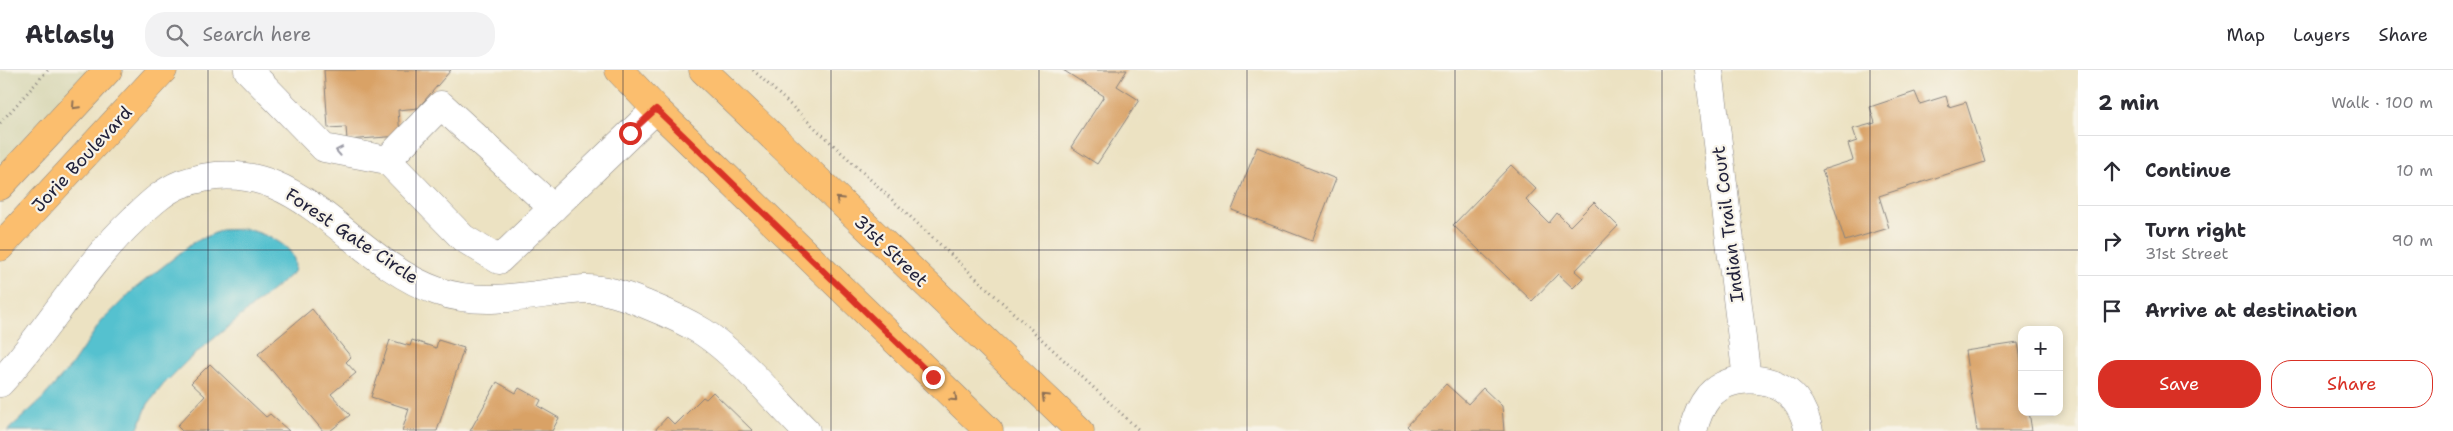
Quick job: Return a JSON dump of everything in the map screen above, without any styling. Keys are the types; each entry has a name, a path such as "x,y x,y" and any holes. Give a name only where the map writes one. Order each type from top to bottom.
{"main road":[{"path":"0,186 108,70"},
{"name":"Jorie Boulevard","path":"0,248 163,70"},
{"path":"619,70 656,109 989,431"},
{"name":"31st Street","path":"703,70 1080,431"}],"street":[{"path":"248,70 324,148 387,160 463,238 500,260 656,109"},
{"name":"Indian Trail Court","path":"1709,70 1746,379"},
{"path":"387,160 441,105 553,208"},
{"name":"Forest Gate Circle","path":"0,383 19,363 78,280 119,233 153,200 179,185 207,177 241,177 268,182 295,194 322,212 370,253 410,279 438,291 469,298 502,299 586,289 623,294 668,313 704,333 739,363 806,431"},
{"path":"1693,431 1698,411 1710,395 1727,384 1746,379 1765,380 1781,387 1795,399 1804,414 1809,431"}],"path":[{"path":"0,124 48,70"},
{"path":"753,70 1140,431"}],"shaded area":[{"path":"0,70 89,70 0,165"}],"water":[{"path":"247,229 272,238 287,249 295,263 294,272 188,360 163,385 148,404 137,431 7,431 42,399 71,366 101,322 133,290 194,242 222,230"}],"building":[{"path":"324,70 451,70 418,108 398,110 400,136 347,140 346,127 328,128"},
{"path":"1063,70 1127,70 1117,86 1139,100 1097,164 1071,147 1104,96"},
{"path":"1915,92 1920,104 1946,96 1949,107 1966,102 1985,162 1879,196 1889,228 1845,241 1822,170 1853,160 1848,144 1857,141 1853,129 1875,123 1870,107"},
{"path":"1257,147 1336,179 1312,241 1232,210"},
{"path":"1511,165 1536,189 1526,200 1549,223 1557,213 1570,226 1594,202 1618,226 1575,271 1583,278 1573,288 1558,274 1532,301 1453,225"},
{"path":"312,309 351,357 346,362 356,373 331,394 350,415 330,431 323,431 258,354"},
{"path":"390,340 410,346 412,340 436,348 438,340 464,348 437,431 402,431 409,409 371,397"},
{"path":"2018,343 2018,416 2030,416 2032,431 1977,431 1965,351"},
{"path":"210,364 266,417 270,414 289,431 182,431 177,426 205,396 191,383"},
{"path":"497,382 516,393 519,388 541,400 538,406 559,418 552,431 470,431"},
{"path":"1446,384 1468,404 1483,388 1502,406 1504,431 1412,431 1407,426"},
{"path":"713,392 753,431 654,431 667,417 675,425 703,397 706,399"}],"route":[{"path":"630,133 656,109 933,377"}]}
